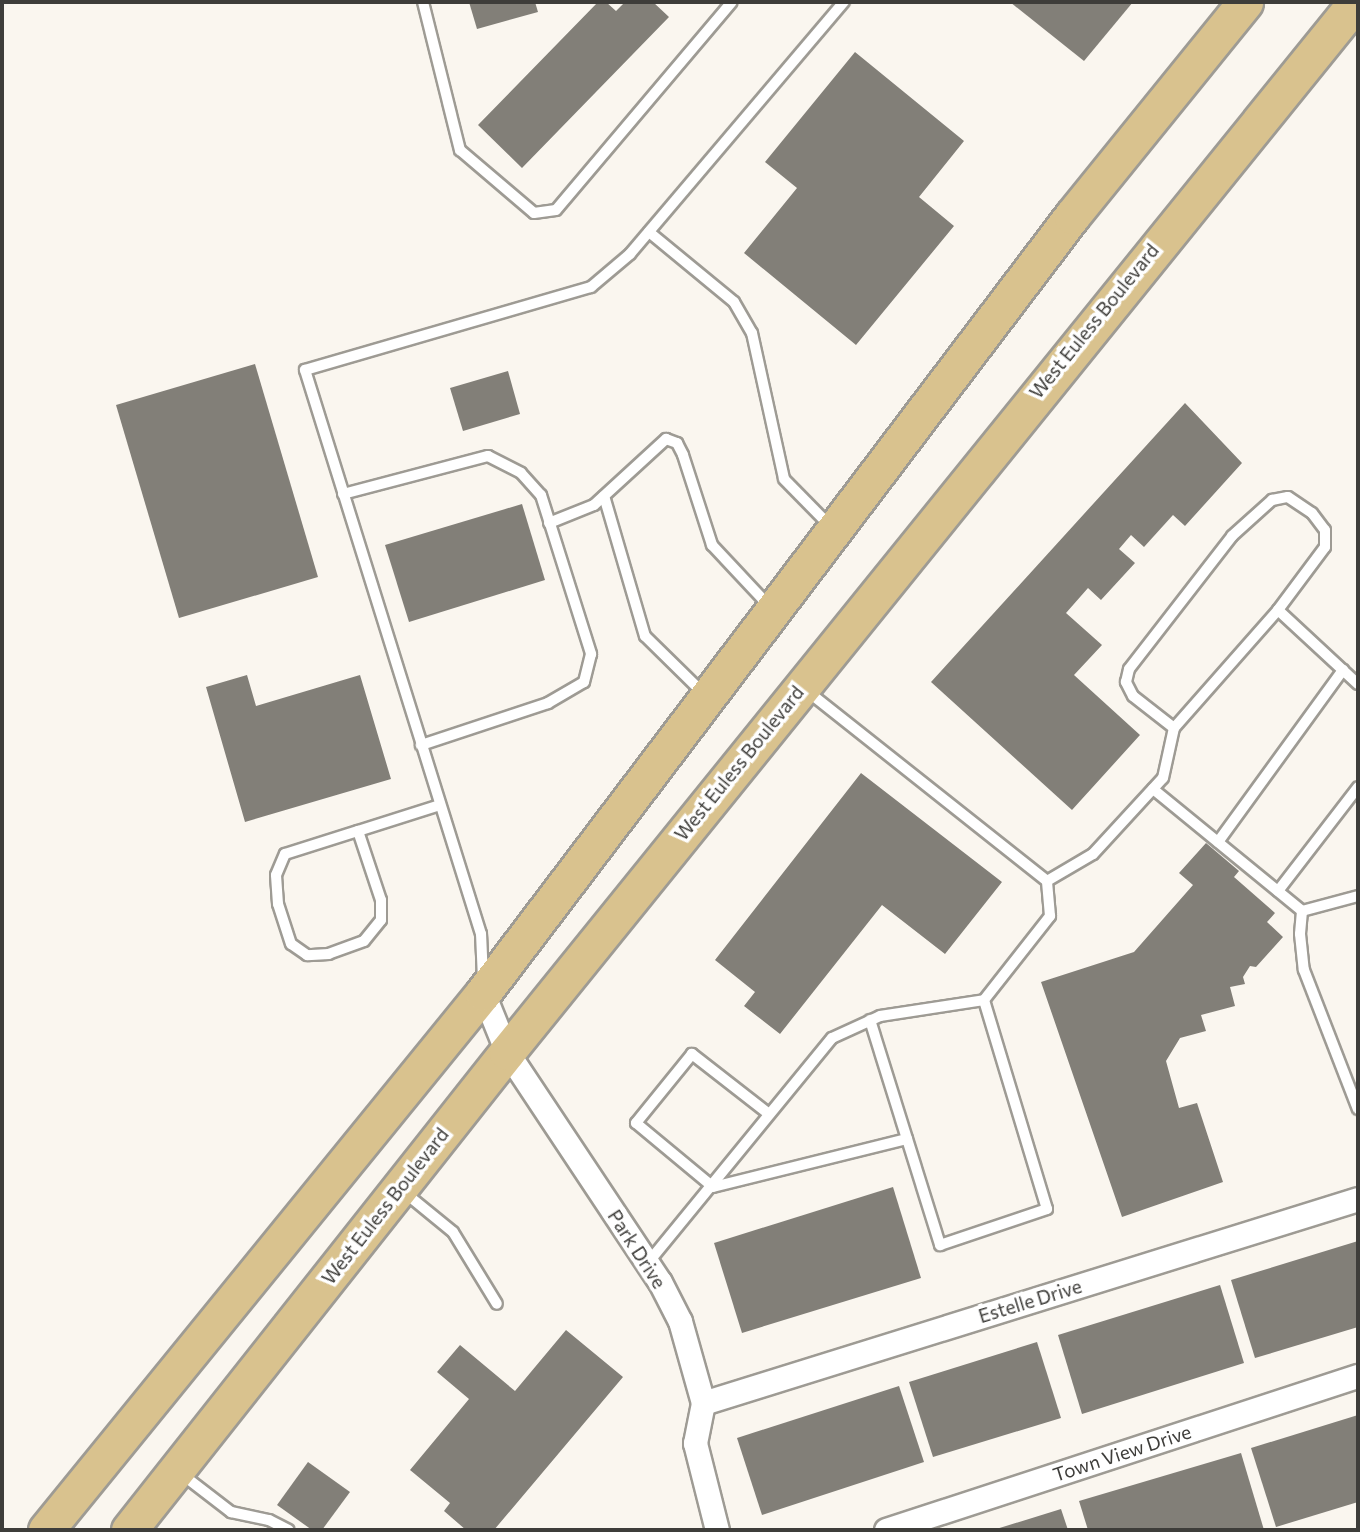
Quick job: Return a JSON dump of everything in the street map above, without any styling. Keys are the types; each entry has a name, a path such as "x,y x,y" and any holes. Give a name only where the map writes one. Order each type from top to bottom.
{"main road":[{"path":"46,1530 483,993 1072,216 1245,2"},
{"name":"West Euless Boulevard","path":"129,1530 507,1052 1356,2"}],"street":[{"name":"Park Drive","path":"483,993 507,1052 647,1264 680,1321 703,1403 695,1443 718,1530"},
{"name":"Estelle Drive","path":"703,1403 1358,1199"},
{"name":"Town View Drive","path":"886,1530 1358,1376"}],"lane":[{"path":"423,2 460,150 534,213 556,210 732,2"},
{"path":"483,993 481,934 305,370 591,287 649,232 845,2"},
{"path":"649,232 734,302 752,334 784,478 834,530"},
{"path":"550,523 594,505 666,439 677,443 712,545 773,610"},
{"path":"343,494 488,456 521,473 541,495 591,654 584,682 548,703 421,745"},
{"path":"604,496 645,636 706,697"},
{"path":"1047,881 1093,853 1163,778 1174,729 1278,610 1325,547 1325,530 1311,513 1287,497 1272,500 1232,536 1129,669 1126,682 1133,696 1174,729"},
{"path":"1278,610 1358,684"},
{"path":"1218,842 1343,670"},
{"path":"647,1264 713,1187 832,1038 870,1020 984,1000 1050,916 1047,881 801,686"},
{"path":"1278,891 1358,788"},
{"path":"1153,789 1302,911"},
{"path":"358,831 381,900 382,920 364,941 329,954 307,955 291,944 278,904 276,875 285,854 440,805"},
{"path":"1302,911 1358,896"},
{"path":"1302,911 1300,934 1304,970 1358,1109"},
{"path":"870,1020 940,1245 1046,1209 984,1000"},
{"path":"713,1187 636,1123 692,1054 769,1114"},
{"path":"713,1187 907,1139"},
{"path":"400,1188 453,1232 497,1304"},
{"path":"177,1470 231,1512 269,1520 289,1530"}],"building":[{"path":"469,2 535,2 538,12 477,29"},
{"path":"598,2 606,2 616,11 625,2 653,2 669,17 522,168 478,125"},
{"path":"1010,2 1133,2 1084,61"},
{"path":"855,52 964,141 919,197 954,226 856,345 744,253 797,188 765,162"},
{"path":"255,364 318,577 179,618 116,405"},
{"path":"508,371 520,414 463,431 450,388"},
{"path":"1185,403 1242,463 1185,526 1173,515 1144,547 1131,535 1119,549 1135,563 1101,600 1088,588 1066,613 1102,645 1074,675 1140,735 1072,810 931,682"},
{"path":"522,504 545,580 409,622 385,545"},
{"path":"247,675 256,706 360,675 391,779 245,822 206,687"},
{"path":"861,773 1002,882 945,954 882,905 780,1034 744,1006 755,992 715,960"},
{"path":"1206,843 1239,871 1234,877 1275,913 1267,922 1283,937 1256,967 1250,966 1243,977 1245,984 1230,987 1235,1006 1201,1015 1206,1031 1180,1038 1166,1061 1179,1108 1197,1103 1223,1182 1122,1217 1041,982 1134,952 1193,885 1179,873"},
{"path":"893,1187 921,1278 742,1333 714,1243"},
{"path":"1358,1241 1358,1327 1255,1358 1231,1280"},
{"path":"1220,1285 1244,1363 1082,1414 1058,1335"},
{"path":"566,1330 623,1377 494,1530 466,1530 444,1511 450,1503 410,1470 469,1399 437,1372 460,1345 515,1391"},
{"path":"1037,1342 1061,1418 933,1457 909,1382"},
{"path":"899,1386 924,1462 762,1515 737,1438"},
{"path":"1358,1415 1358,1502 1276,1527 1251,1448"},
{"path":"1241,1453 1264,1530 1088,1530 1079,1501"},
{"path":"308,1462 350,1492 322,1530 312,1530 277,1505"},
{"path":"1061,1509 1068,1530 993,1530"}]}
